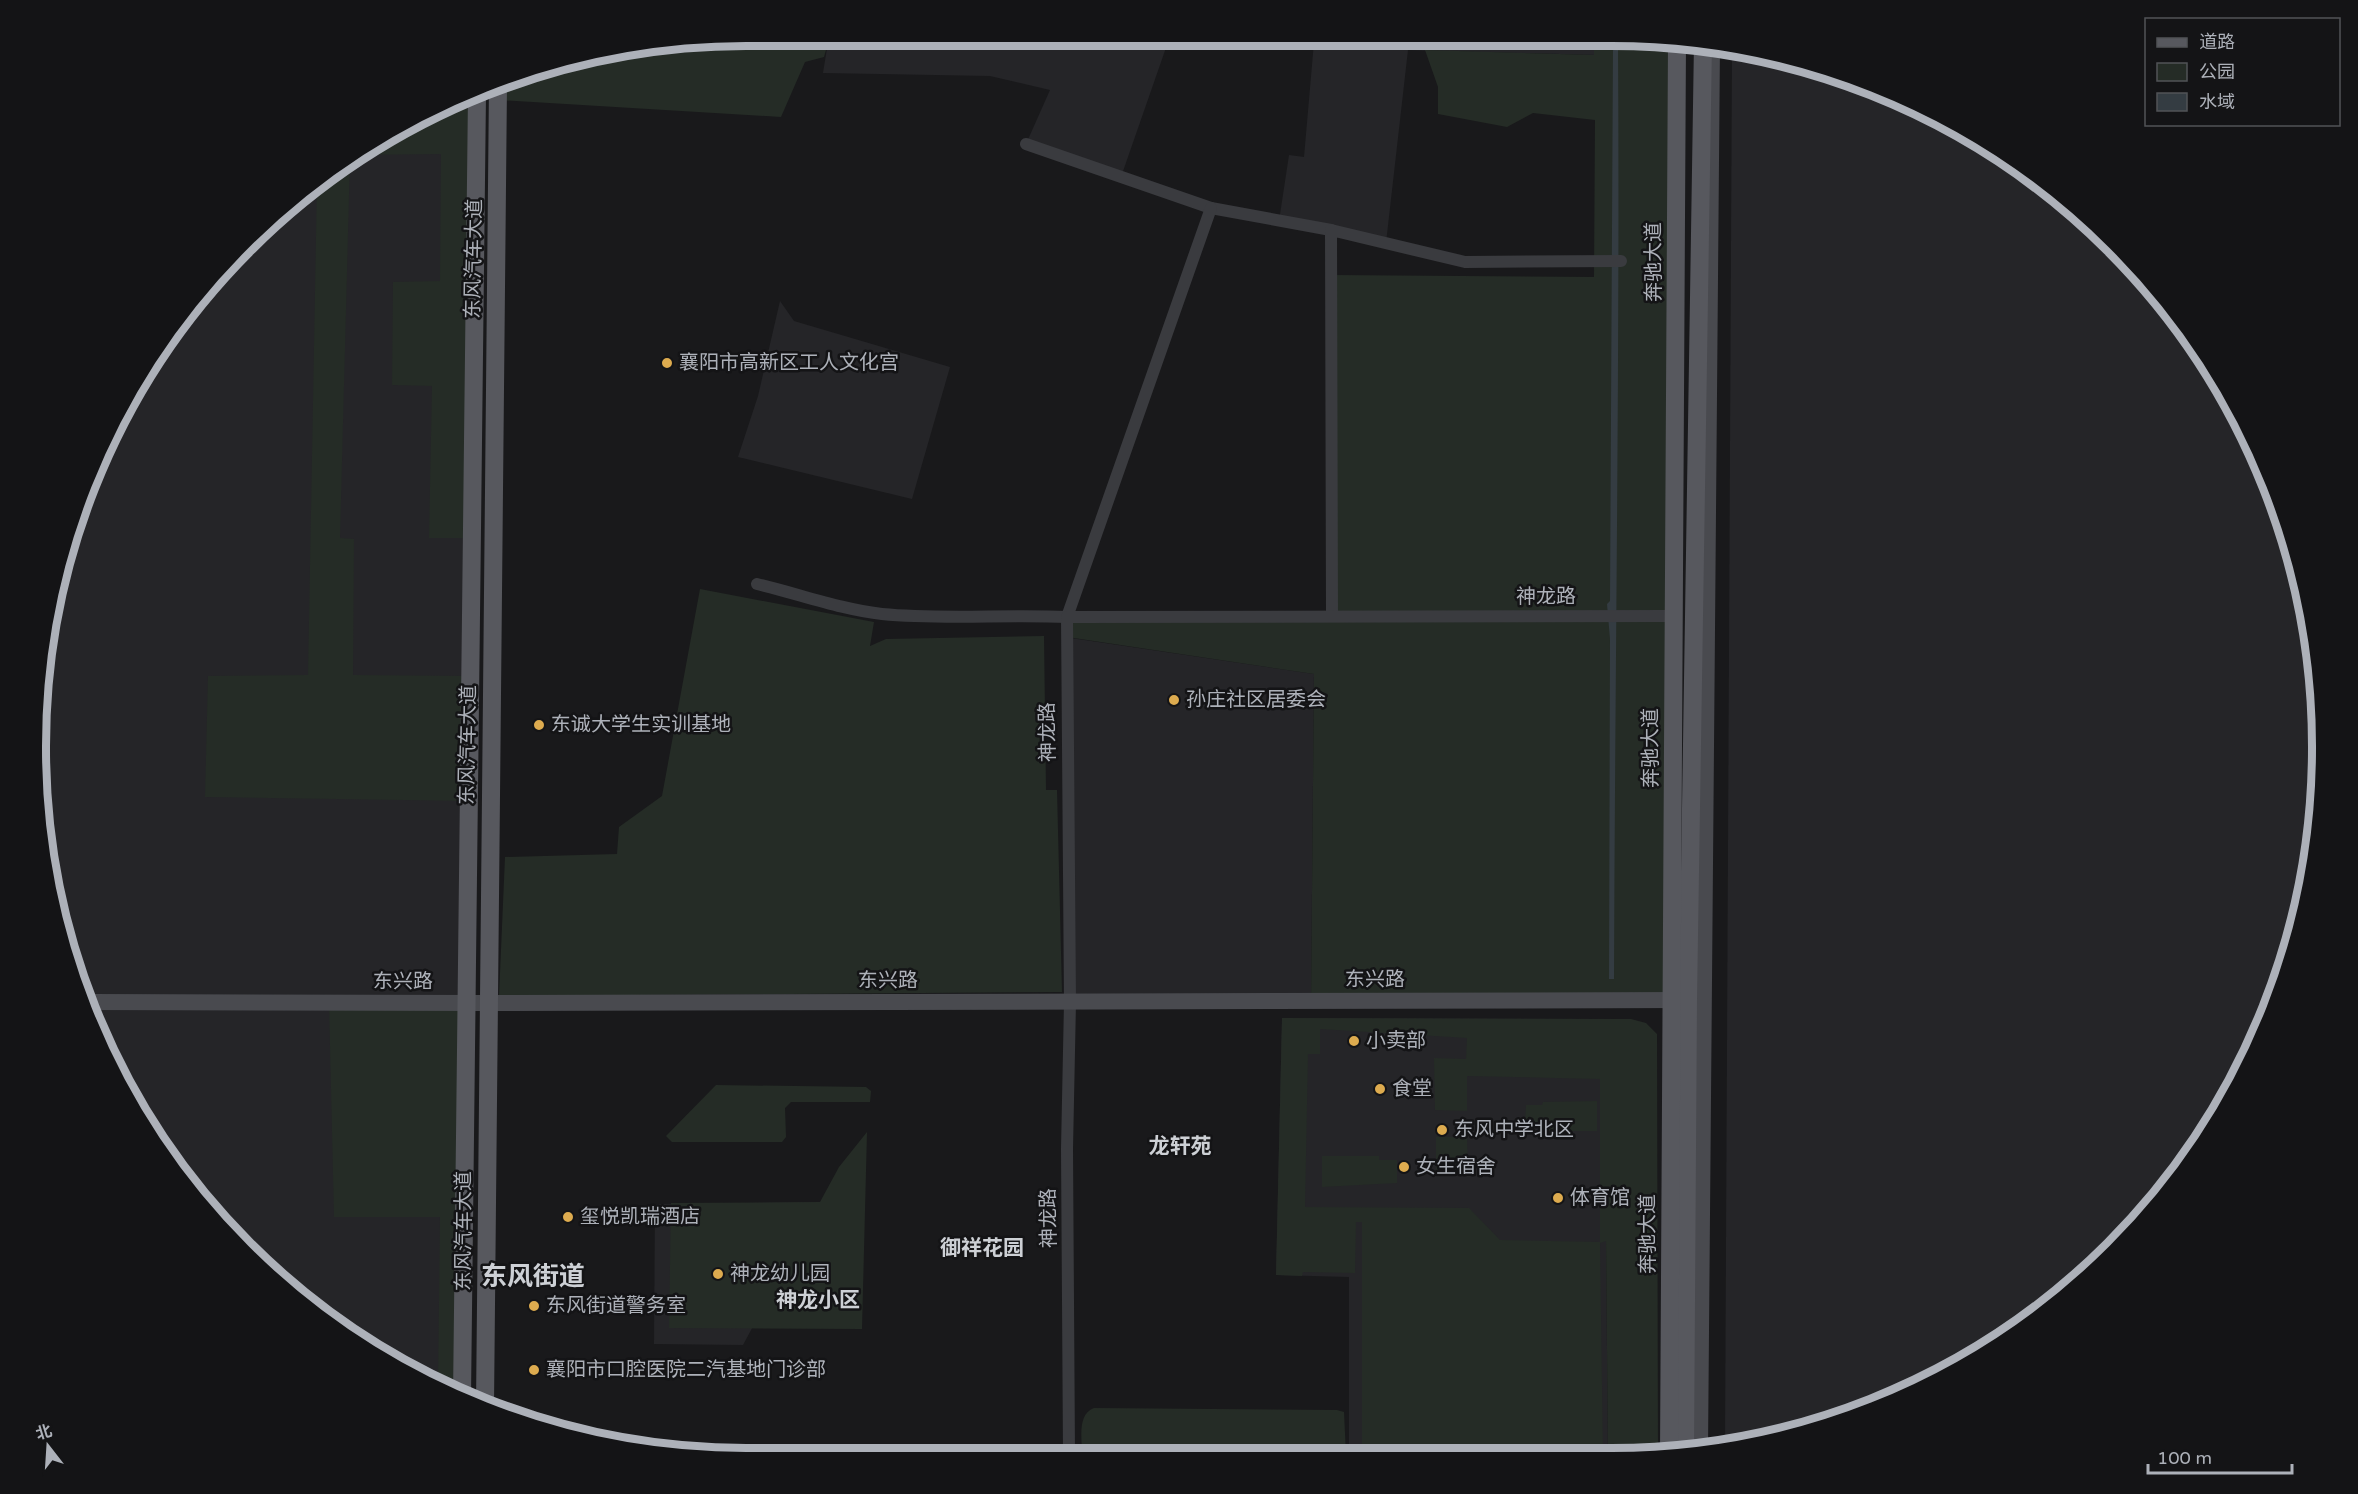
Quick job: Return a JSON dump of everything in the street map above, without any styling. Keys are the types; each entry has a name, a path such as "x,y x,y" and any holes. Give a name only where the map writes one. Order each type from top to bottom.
{"main road":[{"name":"奔驰大道","path":"1677,50 1674,616 1680,1000 1694,1112 1685,1443"},
{"name":"奔驰大道","path":"1670,1445 1703,52"},
{"name":"东风汽车大道","path":"484,1396 498,93"},
{"name":"东风汽车大道","path":"462,1386 477,101"}],"street":[{"path":"1700,1442 1694,1112 1712,54"},
{"path":"1026,144 1211,208 1330,230 1465,262 1621,261"},
{"path":"757,584 881,614 976,618 1018,614 1067,616 1211,208"},
{"path":"1330,230 1332,616"},
{"name":"神龙路","path":"1069,1448 1067,1149 1070,1002 1067,616 1674,616"},
{"name":"东兴路","path":"95,1002 488,1004 1680,1000"}],"shaded area":[{"path":"827,46 1167,46 1121,177 1026,144 1050,90 990,76 823,73"},
{"path":"1314,46 1594,46 1595,55 1408,50 1386,243 1279,221 1289,155 1304,157"},
{"path":"1732,57 1792,70 1836,84 1879,100 1961,140 2037,191 2073,220 2138,285 2167,321 2218,397 2258,479 2288,566 2298,610 2306,656 2312,747 2306,838 2298,884 2288,928 2258,1015 2218,1097 2167,1173 2138,1209 2073,1274 2037,1303 1961,1354 1879,1394 1836,1410 1792,1424 1725,1438"},
{"path":"477,101 462,1386 397,1354 321,1303 285,1274 220,1209 165,1136 140,1097 119,1057 100,1015 70,928 52,838 46,747 52,656 70,566 100,479 119,437 140,397 165,358 220,285 285,220 321,191 397,140"},
{"path":"780,301 794,321 950,367 912,499 738,457 758,396"},
{"path":"1071,638 1314,674 1311,1001 1070,1002"},
{"name":"东风中学北区","path":"1282,1018 1604,1019 1608,1448 1349,1448 1349,1277 1276,1275"},
{"name":"神龙幼儿园","path":"820,1202 743,1345 654,1344 655,1204"}],"green space":[{"path":"747,46 827,46 824,57 805,62 781,117 498,100 498,93 566,70 656,52"},
{"path":"1594,46 1677,50 1672,1000 1311,1001 1314,674 1067,637 1067,617 1332,616 1331,275 1594,277 1595,120 1533,113 1507,127 1438,114 1438,87 1425,50 1594,55"},
{"path":"477,101 472,538 429,538 432,386 392,385 393,282 440,281 441,154 374,155 397,140"},
{"path":"350,171 340,538 354,539 353,675 470,676 469,801 205,797 208,676 308,675 317,194"},
{"path":"700,589 874,622 870,646 886,639 1044,636 1046,790 1057,790 1062,992 499,996 505,857 617,854 619,827 662,796"},
{"path":"329,1003 466,1003 462,1386 438,1376 440,1217 334,1217"},
{"path":"1282,1018 1631,1019 1646,1023 1657,1034 1658,1446 1608,1448 1606,1241 1600,1243 1603,1448 1362,1448 1362,1222 1356,1222 1355,1273 1303,1272 1302,1276 1276,1275","holes":["1320,1029 1467,1038 1466,1059 1434,1058 1435,1110 1467,1111 1467,1076 1600,1079 1600,1242 1500,1240 1469,1208 1305,1207 1308,1054 1320,1054"]},
{"path":"716,1085 866,1087 871,1091 870,1102 791,1102 785,1108 786,1137 782,1142 672,1142 666,1136"},
{"path":"1597,1101 1597,1131 1543,1131 1543,1127 1525,1127 1526,1105 1542,1105 1543,1102"},
{"path":"867,1132 862,1329 669,1328 671,1203 820,1202 839,1167"},
{"path":"1436,1137 1467,1137 1468,1173 1436,1173"},
{"path":"1322,1156 1379,1156 1379,1160 1397,1160 1397,1183 1322,1187"},
{"path":"1094,1408 1337,1410 1344,1412 1346,1448 1082,1448 1083,1421 1089,1411"}],"water":[{"path":"1613,46 1618,46 1614,979 1609,979 1610,639 1607,604 1610,601"}],"place":[{"name":"襄阳市高新区工人文化宫","path":"667,363"},
{"name":"孙庄社区居委会","path":"1174,700"},
{"name":"东诚大学生实训基地","path":"539,725"},
{"name":"小卖部","path":"1354,1041"},
{"name":"食堂","path":"1380,1089"},
{"name":"东风中学北区","path":"1442,1130"},
{"name":"女生宿舍","path":"1404,1167"},
{"name":"体育馆","path":"1558,1198"},
{"name":"玺悦凯瑞酒店","path":"568,1217"},
{"name":"神龙幼儿园","path":"718,1274"},
{"name":"东风街道警务室","path":"534,1306"},
{"name":"襄阳市口腔医院二汽基地门诊部","path":"534,1370"}],"district":[{"name":"龙轩苑","path":"1180,1146"},
{"name":"御祥花园","path":"982,1248"},
{"name":"东风街道","path":"533,1276"},
{"name":"神龙小区","path":"818,1300"}]}
